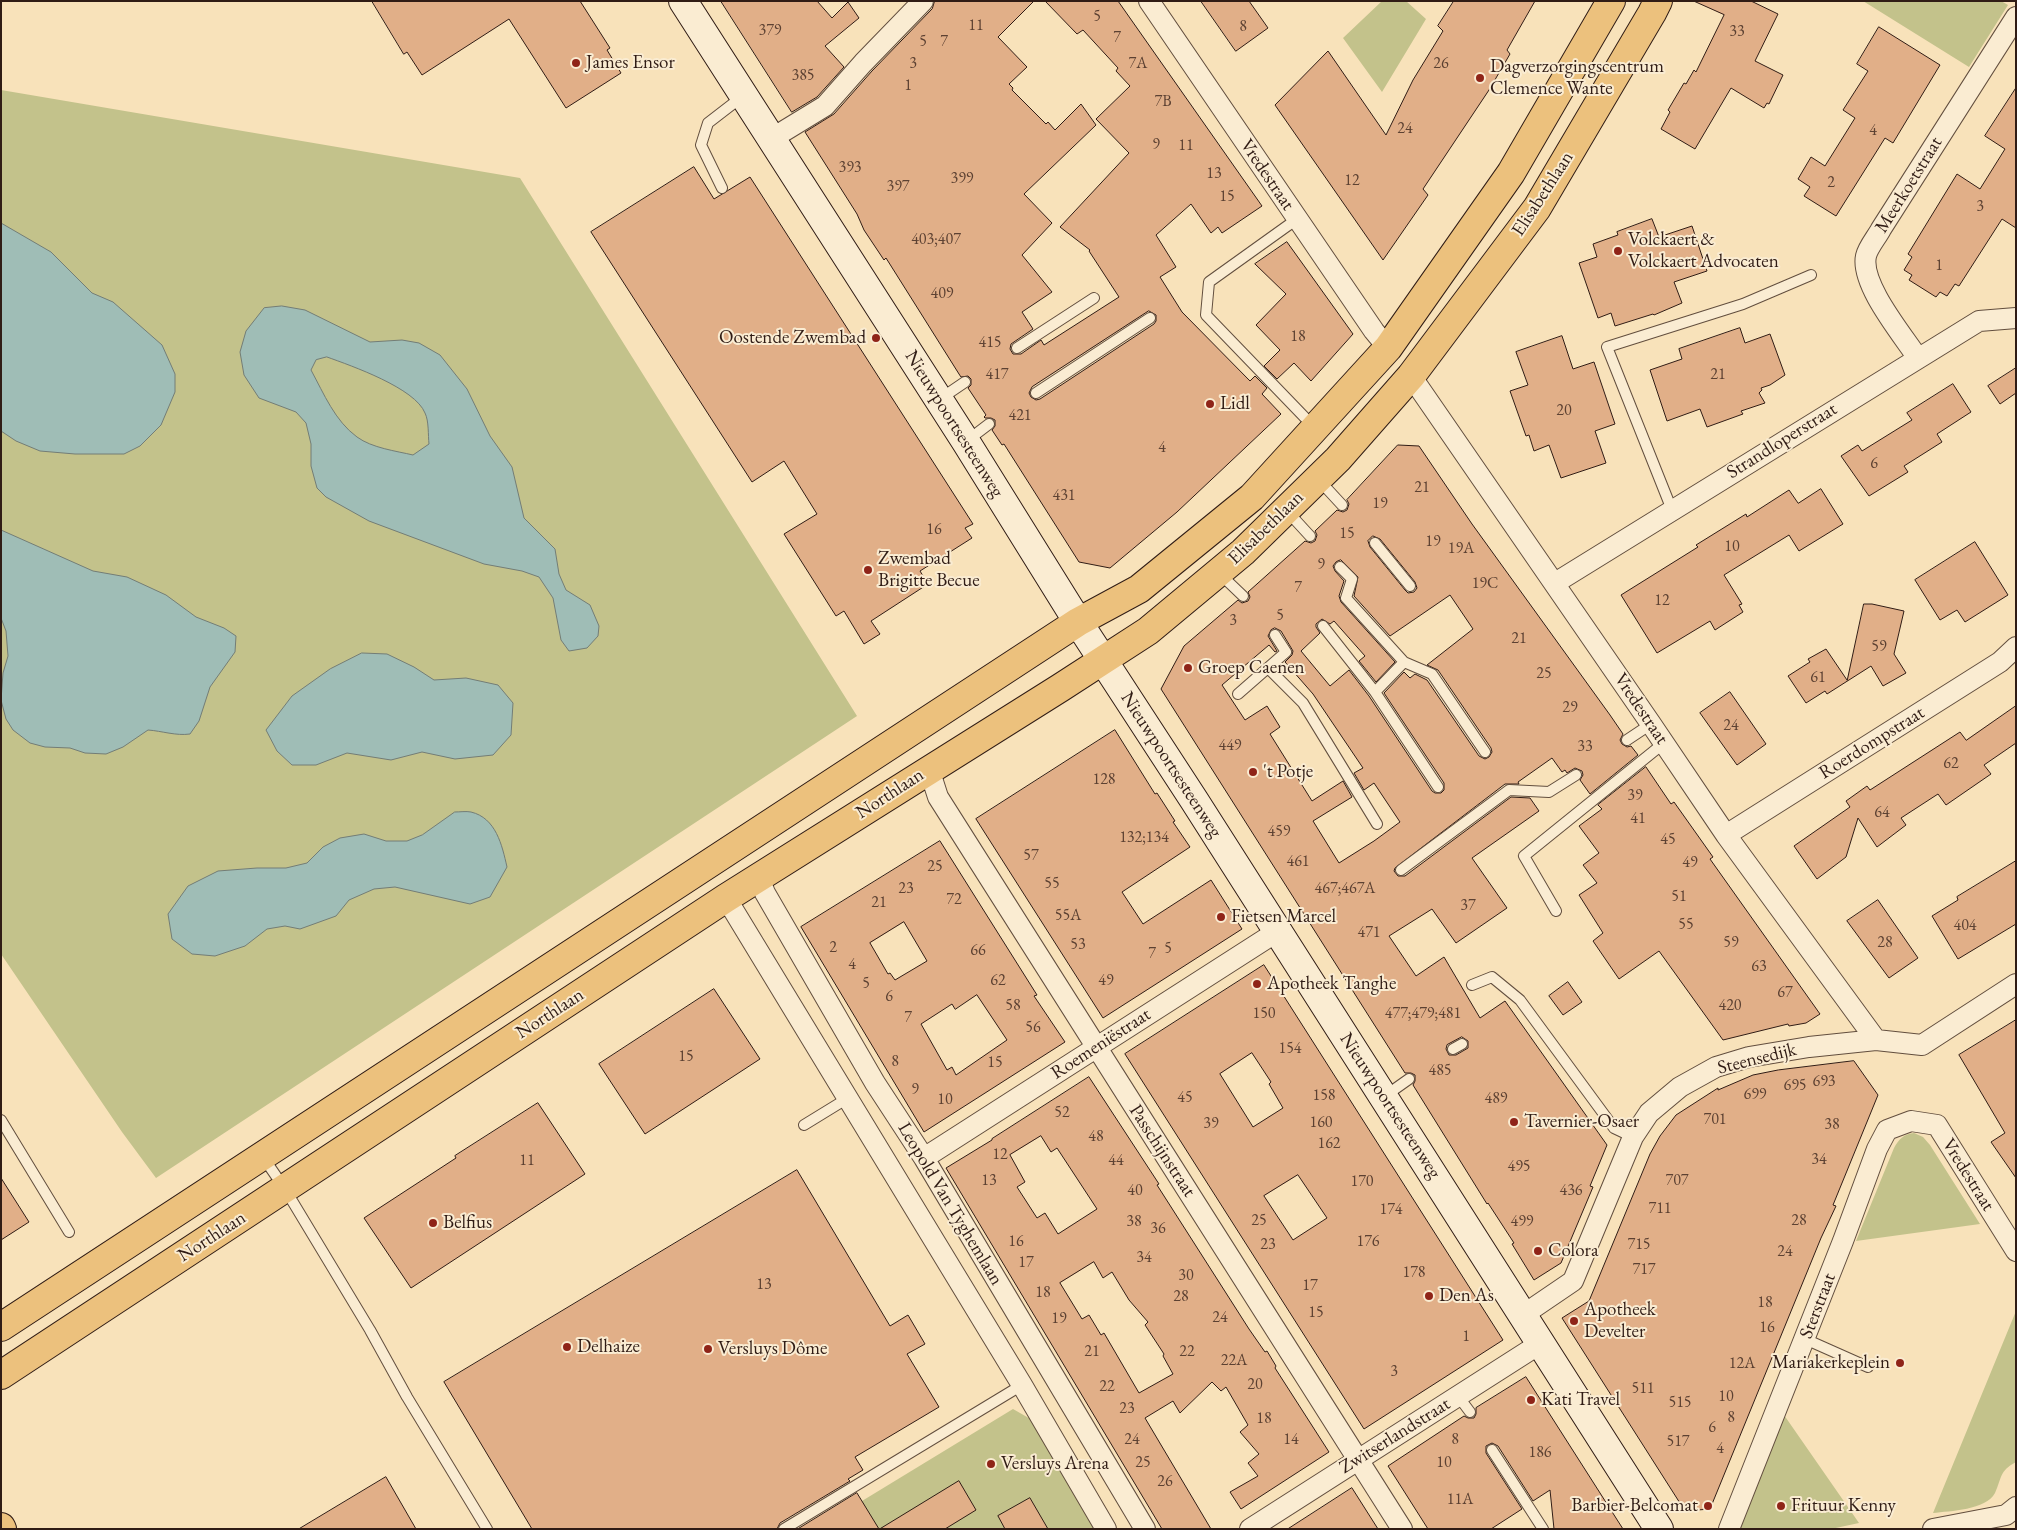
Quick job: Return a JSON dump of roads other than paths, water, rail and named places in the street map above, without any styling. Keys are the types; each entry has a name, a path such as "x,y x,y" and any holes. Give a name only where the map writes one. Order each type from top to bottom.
{"main road":[{"name":"Nieuwpoortsesteenweg","path":"683,1 966,442 1078,622 1278,930 1660,1529"},
{"name":"Elisabethlaan","path":"1078,622 1140,590 1252,498 1388,348 1511,173 1611,1"},
{"name":"Elisabethlaan","path":"1103,659 1148,631 1242,552 1338,458 1411,376 1537,208 1658,1"},
{"path":"1388,348 1411,376"},
{"name":"Northlaan","path":"1,1328 1078,622"},
{"name":"Northlaan","path":"1,1375 726,898 1103,659"}],"street":[{"path":"771,139 825,106 875,50 923,1"},
{"name":"Vredestraat","path":"1149,1 1374,331 1388,348"},
{"name":"Meerkoetstraat","path":"1917,357 1882,306 1868,279 1866,256 1881,229 2016,17"},
{"name":"Strandloperstraat","path":"1555,583 1917,357 1979,321 2016,318"},
{"name":"Vredestraat","path":"1411,376 1427,402 1555,583 1726,835 1876,1040"},
{"name":"Roerdompstraat","path":"1726,835 2000,662 2016,647"},
{"name":"Passchijnstraat","path":"930,769 938,797 1402,1529"},
{"name":"Leopold Van Tyghemlaan","path":"760,878 765,893 875,1083 924,1158 1145,1529"},
{"name":"Leopold Van Tyghemlaan","path":"726,898 1022,1385 1106,1529"},
{"name":"Roemeniëstraat","path":"924,1158 1278,930"},
{"name":"Steensedijk","path":"1523,1315 1573,1281 1633,1137 1649,1113 1674,1092 1716,1067 1749,1057 1809,1047 1876,1040 1922,1045 2016,984"},
{"name":"Sterstraat","path":"1729,1529 1805,1339 1877,1149 1887,1130 1911,1121 1937,1125"},
{"name":"Vredestraat","path":"1937,1125 2016,1251"},
{"name":"Zwitserlandstraat","path":"1250,1529 1541,1343"},
{"path":"1933,1529 2006,1515 2016,1507"}],"lane":[{"path":"722,188 701,145 708,123 743,95"},
{"path":"1297,219 1209,282 1206,315 1315,428"},
{"path":"1672,510 1607,347 1743,304 1811,275"},
{"path":"1018,348 1094,298"},
{"path":"1036,393 1150,318"},
{"path":"939,400 964,382"},
{"path":"966,442 989,424"},
{"path":"1317,479 1342,505"},
{"path":"1286,510 1310,536"},
{"path":"1375,543 1410,586"},
{"path":"1340,567 1352,579 1346,598 1404,662 1432,674 1485,752"},
{"path":"1218,572 1243,596"},
{"path":"1323,626 1376,692 1438,787"},
{"path":"1238,694 1286,652 1275,635"},
{"path":"1376,692 1404,662"},
{"path":"1268,668 1303,703 1376,824"},
{"path":"1627,740 1651,724"},
{"path":"1556,911 1524,856 1664,743"},
{"path":"1401,870 1509,790 1549,792 1576,775"},
{"path":"1472,985 1492,977 1520,1000 1614,1128 1633,1137"},
{"path":"1384,1096 1409,1079"},
{"path":"804,1125 848,1098"},
{"path":"1,1120 69,1232"},
{"path":"262,1156 285,1189 370,1330 407,1397 486,1529"},
{"path":"1805,1339 1868,1367"},
{"path":"784,1529 1022,1385"},
{"path":"1458,1396 1470,1412"},
{"path":"1492,1450 1543,1529"}],"water":[{"path":"1,223 51,252 92,293 113,302 162,345 175,374 175,392 161,425 140,446 124,454 75,454 40,451 16,441 1,431"},
{"path":"282,306 305,310 370,342 402,340 419,343 440,355 467,389 490,436 512,467 524,518 555,549 559,574 566,590 590,605 599,626 598,636 587,648 569,651 561,640 553,598 539,577 522,571 484,564 369,521 326,497 317,488 311,466 311,444 306,423 296,412 259,398 244,375 240,352 246,331 264,308","holes":["327,357 382,379 409,395 425,413 428,424 429,444 413,455 370,444 349,431 336,415 311,370 316,360"]},
{"path":"1,530 93,571 127,577 166,595 196,617 224,628 236,636 235,652 210,687 199,721 190,734 174,734 148,730 123,747 106,754 85,753 70,748 45,747 30,743 13,730 6,719 1,700 3,673 8,656 6,631 1,618"},
{"path":"362,653 387,654 414,667 434,680 466,678 498,685 513,703 511,735 493,755 455,759 422,752 391,760 347,753 316,765 292,765 277,751 266,730 292,696 330,669"},
{"path":"455,812 469,812 480,815 492,826 500,842 507,867 490,897 470,904 395,887 374,889 349,900 336,916 300,929 285,926 267,929 245,946 215,956 192,954 172,939 168,914 188,886 218,871 286,868 307,863 323,847 340,838 364,834 386,841 407,841 422,835"}],"place":[{"name":"James Ensor","path":"576,63"},
{"name":"Dagverzorgingscentrum Clemence Wante","path":"1480,78"},
{"name":"Volckaert & Volckaert Advocaten","path":"1618,251"},
{"name":"Oostende Zwembad","path":"876,338"},
{"name":"Lidl","path":"1210,404"},
{"name":"Zwembad Brigitte Becue","path":"868,570"},
{"name":"Groep Caenen","path":"1188,668"},
{"name":"'t Potje","path":"1253,772"},
{"name":"Fietsen Marcel","path":"1221,917"},
{"name":"Apotheek Tanghe","path":"1257,984"},
{"name":"Tavernier-Osaer","path":"1514,1122"},
{"name":"Belfius","path":"433,1223"},
{"name":"Colora","path":"1538,1251"},
{"name":"Den As","path":"1429,1296"},
{"name":"Apotheek Develter","path":"1574,1321"},
{"name":"Delhaize","path":"567,1347"},
{"name":"Versluys Dôme","path":"708,1349"},
{"name":"Mariakerkeplein","path":"1900,1363"},
{"name":"Kati Travel","path":"1531,1400"},
{"name":"Versluys Arena","path":"991,1464"},
{"name":"Barbier-Belcomat","path":"1708,1506"},
{"name":"Frituur Kenny","path":"1781,1506"}]}
